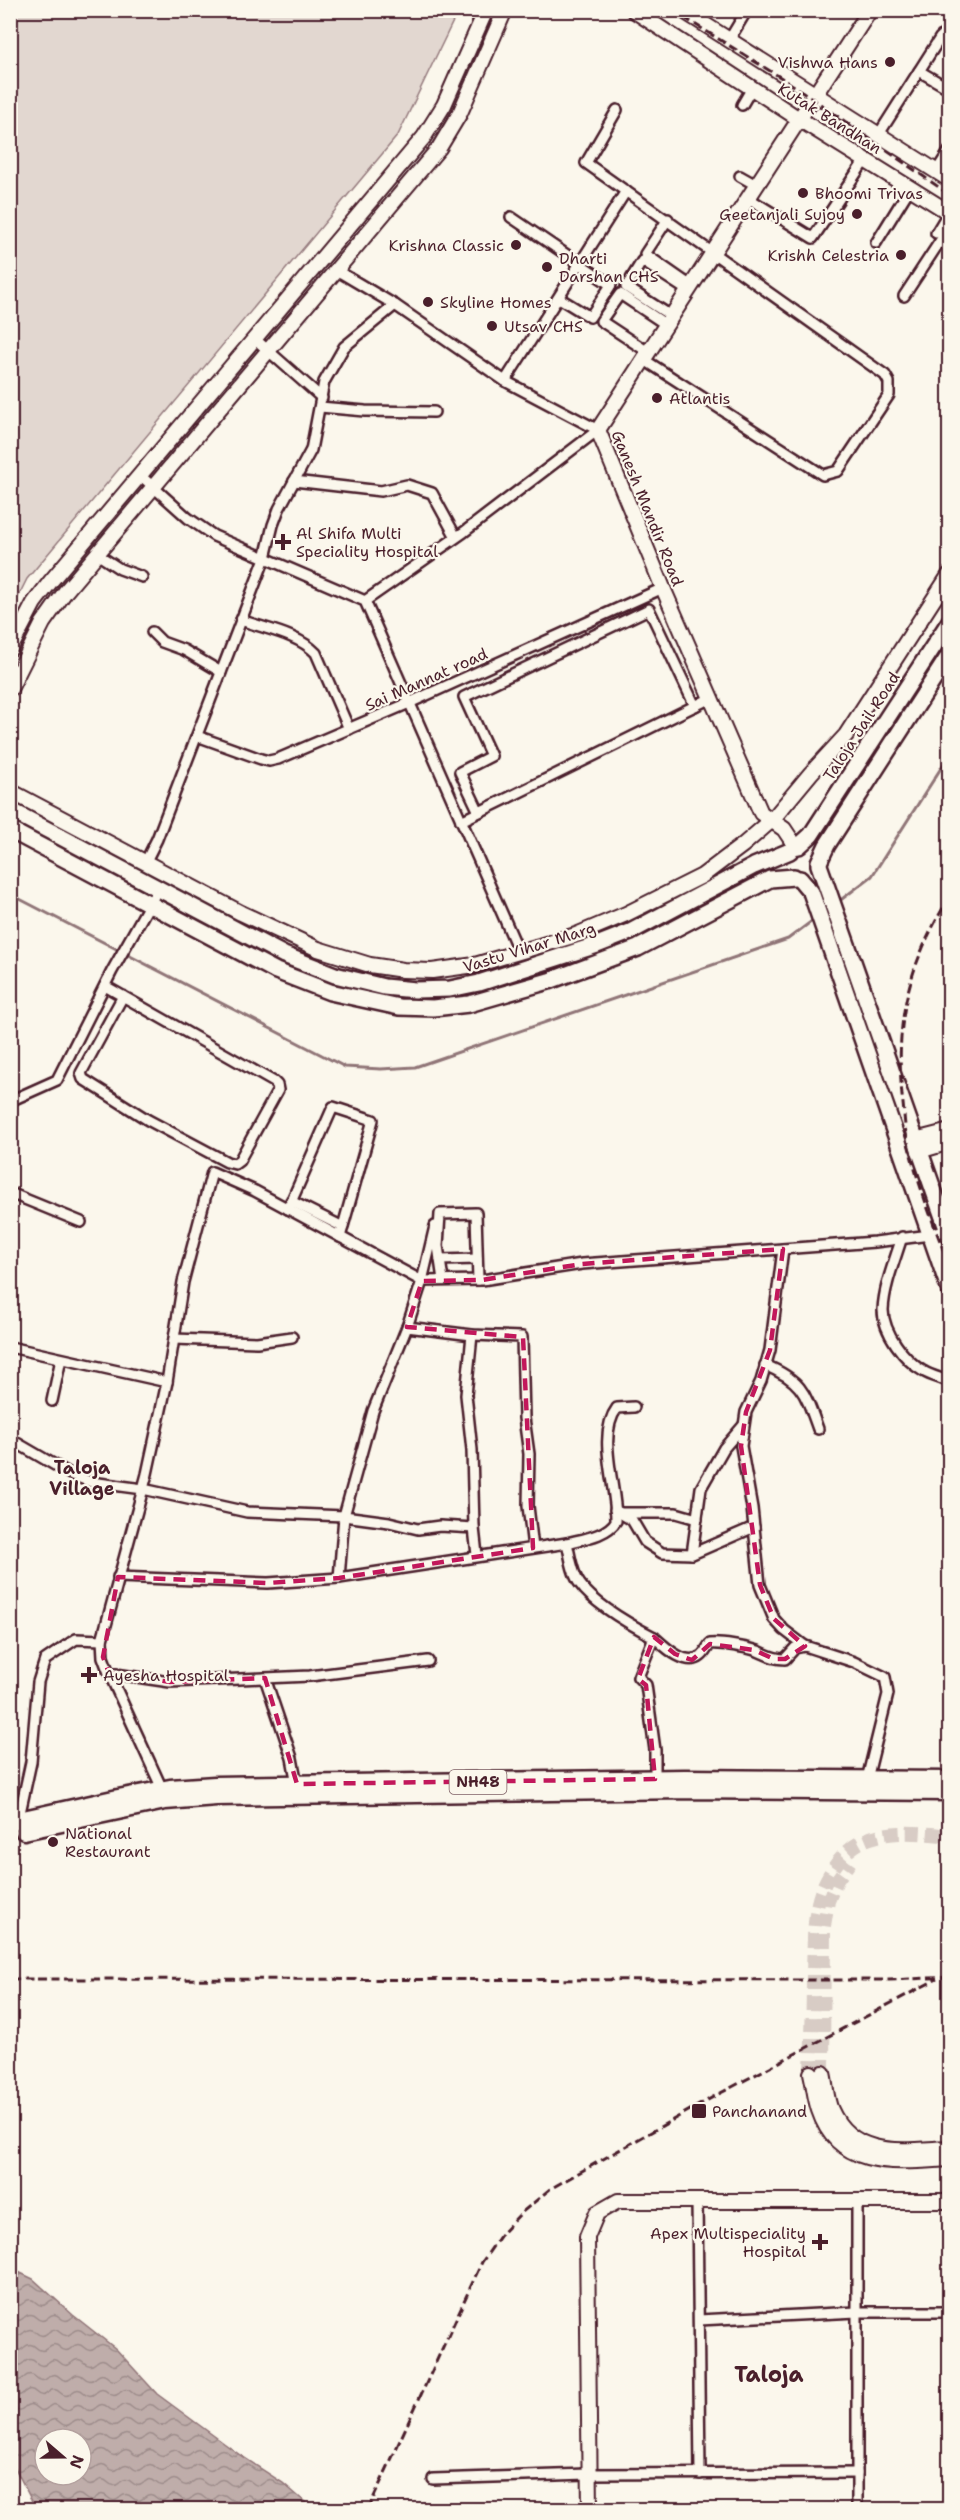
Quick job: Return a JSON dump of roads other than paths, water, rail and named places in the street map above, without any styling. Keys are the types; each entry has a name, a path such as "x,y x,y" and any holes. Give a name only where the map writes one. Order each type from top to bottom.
{"highway":[{"name":"NH48","path":"164,1796 215,1785 655,1779 950,1780"},
{"name":"NH48","path":"13,1826 118,1798 164,1796 685,1790 950,1792"}],"main road":[{"name":"Taloja Jail Road","path":"795,848 812,835 950,621"},
{"path":"10,830 225,945 303,983 381,1004 433,1008 483,1001 603,962 646,944 770,879 813,876 826,845 950,654"},
{"name":"Vastu Vihar Marg","path":"10,810 309,966 384,987 432,990 466,986 499,978 613,939 795,848"},
{"path":"948,1233 814,850 805,846 795,848 787,857 787,866 811,892 950,1291"}],"street":[{"path":"10,649 31,609 51,581 433,125 486,10"},
{"path":"10,689 49,613 448,134 469,93 505,10"},
{"name":"Kutak Bandhan","path":"633,10 799,119 910,188 949,217"},
{"name":"Kutak Bandhan","path":"681,10 950,180"},
{"path":"729,40 747,10"},
{"name":"Ganesh Mandir Road","path":"795,848 789,834 761,813 663,588 598,429 870,10"},
{"path":"879,134 940,38 950,34"},
{"path":"919,71 950,90"},
{"path":"742,105 752,88"},
{"path":"617,110 586,163 885,375 890,382 886,401 838,471 824,475 646,355 602,321 620,294 668,320"},
{"path":"936,172 950,150"},
{"path":"740,176 752,191 813,238 865,160"},
{"path":"876,243 910,188"},
{"path":"506,381 626,191"},
{"path":"371,201 385,212"},
{"path":"511,217 611,285 590,317 558,298"},
{"path":"936,233 949,217"},
{"path":"904,296 949,217"},
{"path":"668,219 645,254 689,288"},
{"path":"668,320 626,287 642,261 689,288"},
{"path":"336,270 394,305 506,381 598,429 456,537 366,601"},
{"path":"146,861 265,558 273,525 311,450 324,382 344,348 394,305"},
{"path":"255,339 321,403 365,411 434,412"},
{"path":"182,425 194,438"},
{"path":"140,475 201,528 214,536 366,601 519,952"},
{"path":"294,481 381,491 407,485 432,493 456,537"},
{"path":"97,554 120,569 142,577"},
{"path":"10,790 292,938 370,965 403,970 440,970 475,965 576,934 680,888 721,863 772,820 846,735 950,574"},
{"name":"Sai Mannat road","path":"197,736 269,761 409,704 663,588"},
{"path":"479,812 460,772 491,756 464,697 649,609 695,706"},
{"path":"241,620 294,639 316,653 349,729"},
{"path":"152,632 162,642 184,651 221,672"},
{"path":"461,821 711,698"},
{"path":"10,1101 57,1080 112,971 158,889"},
{"path":"105,986 123,996 277,1085 278,1090 239,1161 227,1162 148,1120 83,1079 81,1073 123,996"},
{"path":"290,1205 333,1107 373,1120 340,1237"},
{"path":"917,1146 950,1131"},
{"path":"917,1146 950,1142"},
{"path":"164,1796 109,1673 103,1657 102,1640 143,1489 167,1382 183,1282 212,1172 343,1227"},
{"path":"10,1193 81,1222"},
{"path":"290,1205 340,1237 422,1281 478,1280 582,1264 875,1242 948,1233"},
{"path":"443,1280 440,1260 440,1214 476,1213 478,1280"},
{"path":"339,1578 344,1516 373,1411 391,1360 407,1327 422,1281 435,1226"},
{"path":"902,1237 891,1271 883,1311 887,1329 908,1359 923,1371 950,1382"},
{"path":"783,1249 770,1350 761,1381 746,1412 741,1446 754,1527 760,1585 774,1619 805,1646 854,1662 885,1677 888,1694 867,1779"},
{"path":"440,1260 477,1259"},
{"path":"407,1327 472,1335 522,1337 524,1418 529,1454 528,1506 533,1548"},
{"path":"472,1335 466,1395 472,1450 477,1555"},
{"path":"174,1339 257,1342 292,1337"},
{"path":"10,1347 167,1382"},
{"path":"52,1401 61,1359"},
{"path":"765,1365 787,1374 804,1392 818,1429"},
{"path":"118,1577 268,1583 339,1578 567,1543 594,1535 613,1526 617,1511 608,1447 609,1418 617,1408 634,1407"},
{"path":"692,1554 701,1488 724,1448 744,1424"},
{"path":"10,1438 72,1475 91,1482 143,1489 247,1512 344,1516 418,1529 440,1526 474,1528"},
{"path":"617,1511 675,1513 697,1519"},
{"path":"617,1511 632,1520 645,1542 662,1553 692,1554 754,1527"},
{"path":"567,1543 578,1582 600,1603 633,1626 654,1637 675,1654 692,1660 700,1656 710,1644 722,1643 754,1650 774,1659 785,1659 795,1648 805,1646"},
{"path":"654,1637 638,1677 646,1686 655,1750 655,1779"},
{"path":"13,1826 31,1762 38,1682 45,1660 76,1639 102,1640"},
{"path":"109,1673 170,1682 310,1676 428,1661"},
{"path":"265,1678 292,1758 297,1784"},
{"path":"950,2148 879,2149 860,2143 842,2129 830,2108 817,2073 819,2111 832,2136 855,2154 877,2161 950,2159"},
{"path":"590,2510 587,2237 597,2213 618,2201 950,2201"},
{"path":"698,2201 700,2474"},
{"path":"857,2201 857,2510"},
{"path":"699,2320 857,2312 950,2312"},
{"path":"433,2479 588,2474 857,2473"}],"water":[{"path":"10,2268 33,2279 116,2349 157,2394 240,2455 283,2483 313,2509 36,2509 11,2460"}],"waterway":[{"path":"838,902 872,876 950,754"},
{"path":"10,894 345,1067 381,1069 415,1067 788,939 816,918"}],"tunnel":[{"path":"811,2073 815,1920 820,1894 834,1867 847,1852 873,1837 895,1833 950,1836"},
{"path":"823,2073 824,1926 828,1901 837,1880 850,1862"}],"railway":[{"path":"672,10 796,87 950,195"},
{"path":"950,896 924,945 908,992 903,1016 900,1068 905,1128 914,1167 950,1268"},
{"path":"10,1979 889,1980 950,1977"},
{"path":"368,2510 482,2262 503,2232 520,2214 550,2189 715,2096 937,1979"}],"place":[{"name":"Vishwa Hans","path":"890,62"},
{"name":"Bhoomi Trivas","path":"803,193"},
{"name":"Geetanjali Sujoy","path":"857,214"},
{"name":"Krishna Classic","path":"516,245"},
{"name":"Krishh Celestria","path":"901,255"},
{"name":"Dharti Darshan CHS","path":"547,267"},
{"name":"Skyline Homes","path":"428,302"},
{"name":"Utsav CHS","path":"492,326"},
{"name":"Atlantis","path":"657,398"},
{"name":"Al Shifa Multi Speciality Hospital","path":"283,542"},
{"name":"Ayesha Hospital","path":"89,1675"},
{"name":"National Restaurant","path":"53,1842"},
{"name":"Panchanand","path":"699,2111"},
{"name":"Apex Multispeciality Hospital","path":"820,2242"}],"district":[{"name":"Taloja Village","path":"82,1478"},
{"name":"Taloja","path":"769,2374"}]}
